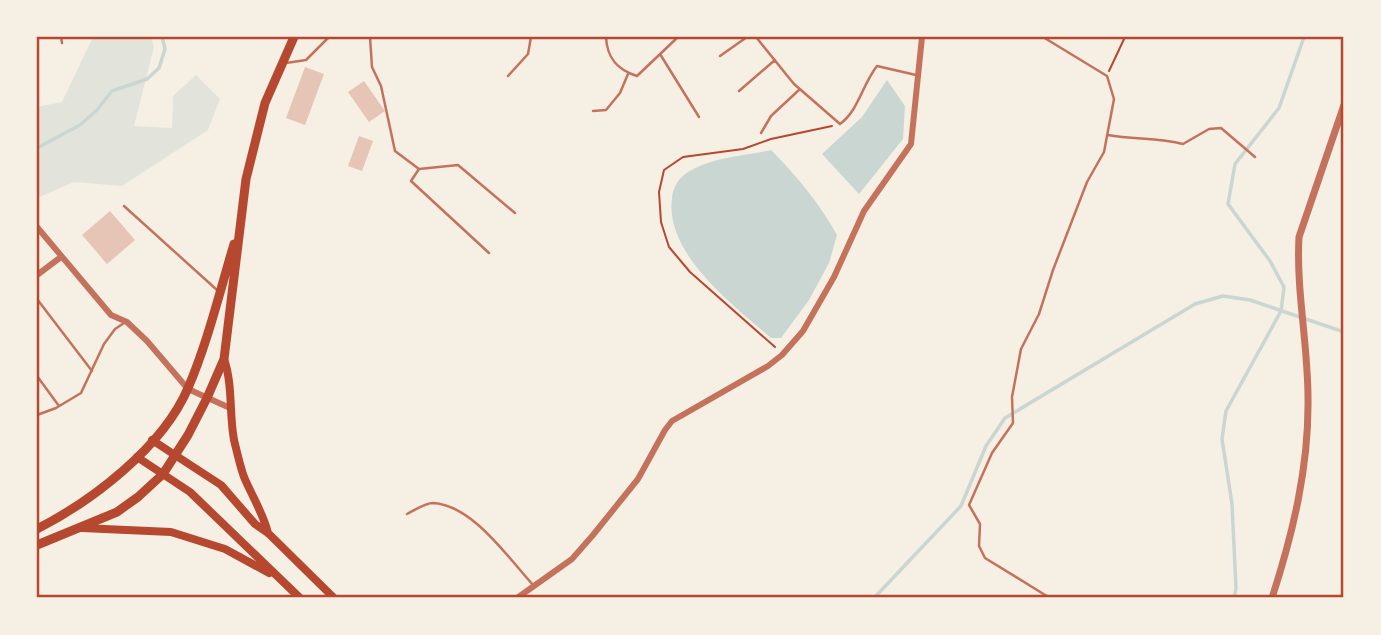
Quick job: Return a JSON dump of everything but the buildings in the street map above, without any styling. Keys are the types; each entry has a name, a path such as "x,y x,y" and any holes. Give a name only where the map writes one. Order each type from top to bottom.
{"main road":[{"path":"37,545 117,512 138,497 163,474 207,398 224,359 246,179 265,103 294,37"},
{"path":"37,528 85,501 137,457 169,420 188,389 242,216"},
{"path":"224,359 229,374 234,439 244,476 264,518 268,533"},
{"path":"152,440 220,485 256,524 334,598"},
{"path":"137,457 190,492 300,598"},
{"path":"82,528 171,532 225,549 278,578"}],"street":[{"path":"517,598 572,559 638,479 672,421 744,381 782,355 803,331 834,277 864,211 911,144 922,37"},
{"path":"1272,598 1289,545 1303,477 1308,401 1306,341 1298,259 1299,237 1344,105"},
{"path":"37,227 111,315 127,322 147,341 188,389 230,408"},
{"path":"37,275 61,257"}],"lane":[{"path":"61,37 62,43"},
{"path":"282,64 306,60 329,37"},
{"path":"370,37 372,67 381,86 395,151 419,169 458,165 515,213"},
{"path":"508,76 528,54 531,37"},
{"path":"606,37 611,58 621,71 637,76 678,37"},
{"path":"720,56 747,37"},
{"path":"756,37 800,89 839,124 851,116 866,79 877,66 918,76"},
{"path":"1043,37 1107,76 1114,99 1104,152 1087,182 1039,314 1021,349 1012,397 1013,423 992,453 970,505 980,524 979,546 985,558 1050,598"},
{"path":"660,54 699,117"},
{"path":"738,91 775,60"},
{"path":"593,111 606,110 620,93 628,74"},
{"path":"761,133 771,116 800,89"},
{"path":"1108,135 1132,140 1163,138 1183,144 1209,130 1222,128 1255,157"},
{"path":"419,169 411,181 489,253"},
{"path":"124,206 219,292"},
{"path":"37,299 92,372"},
{"path":"37,415 81,393 104,344 115,329 127,322"},
{"path":"37,376 59,406"},
{"path":"407,514 430,503 450,506 474,520 534,586"}],"path":[{"path":"1107,76 1125,37"},
{"path":"782,355 690,272 669,247 661,222 659,192 664,170 683,157 743,149 771,139 839,124"}],"shaded area":[{"path":"93,37 151,37 154,47 134,126 172,128 173,96 196,75 220,99 208,130 122,186 74,182 37,198 37,107 62,102"},
{"path":"887,80 905,106 903,139 859,194 822,154 862,117"},
{"path":"771,150 807,190 837,235 829,263 809,300 781,338 771,338 705,277 679,239 672,218 672,198 684,174 718,160"}],"waterway":[{"path":"37,148 80,125 112,91 147,79 159,68 165,49 162,37"},
{"path":"1234,598 1236,588 1232,504 1222,439 1226,411 1281,311 1284,287 1270,261 1228,204 1235,164 1279,108 1304,37"},
{"path":"874,598 961,506 986,446 1005,418 1195,304 1223,296 1250,300 1344,332"}]}
